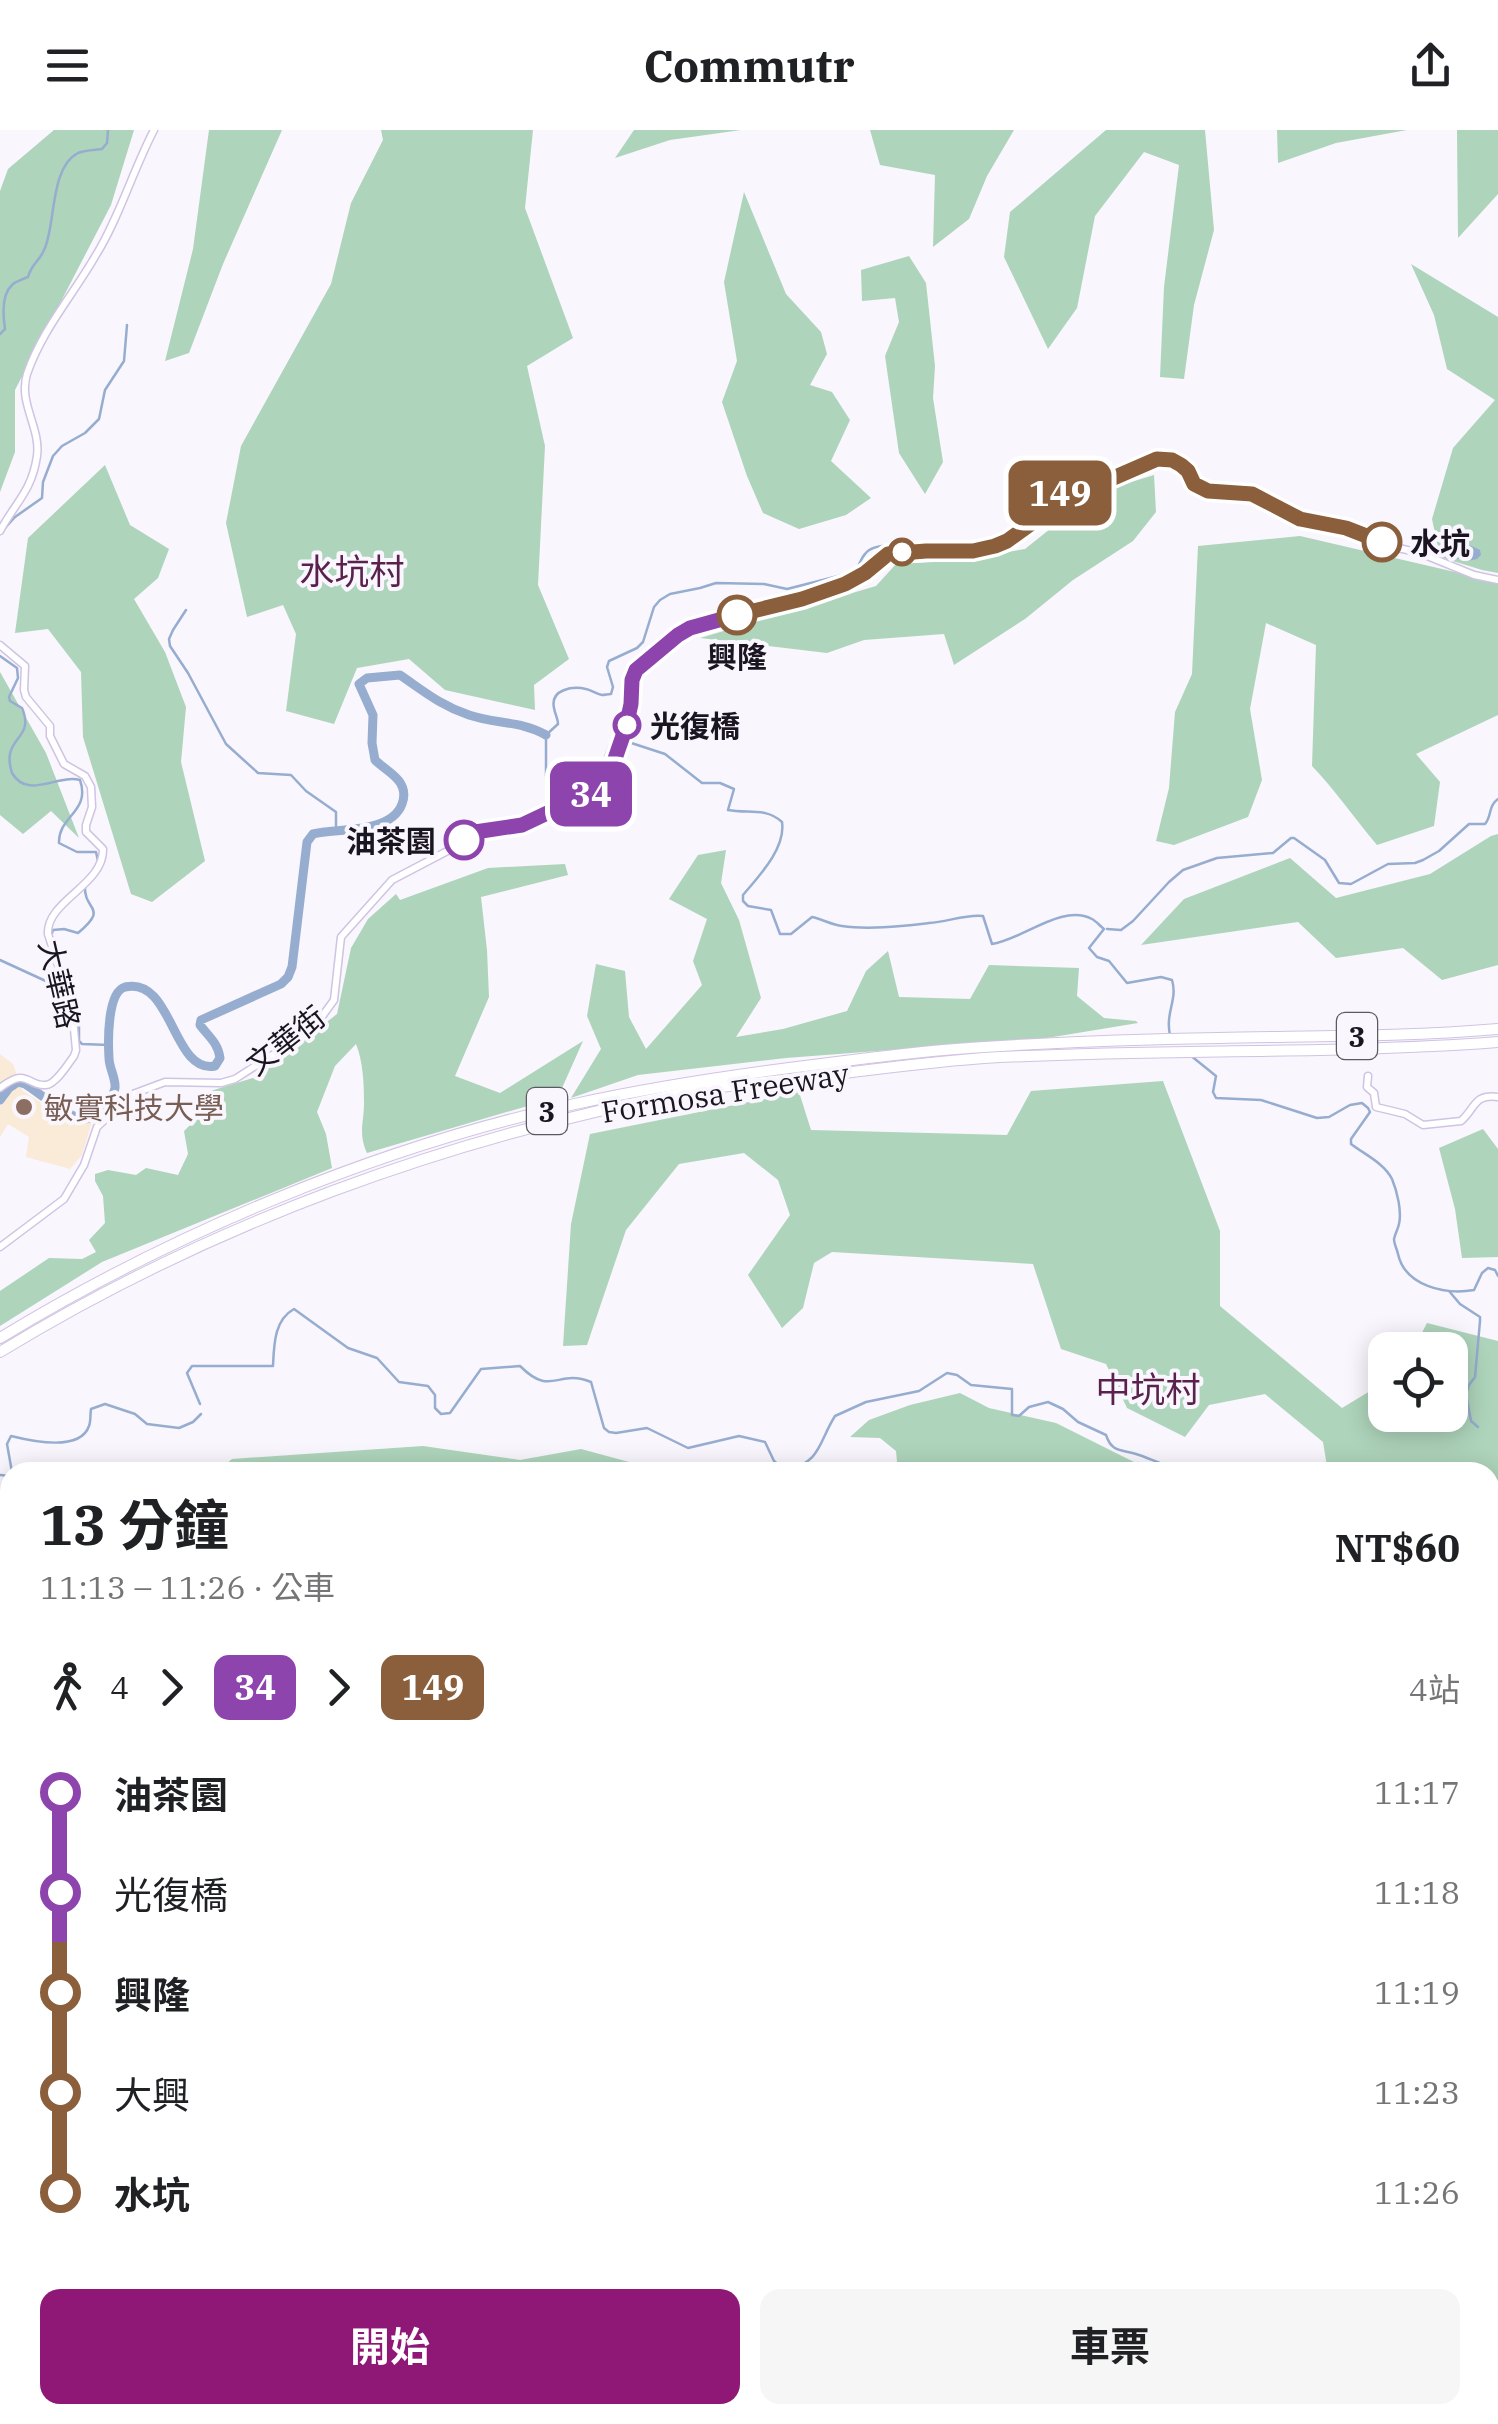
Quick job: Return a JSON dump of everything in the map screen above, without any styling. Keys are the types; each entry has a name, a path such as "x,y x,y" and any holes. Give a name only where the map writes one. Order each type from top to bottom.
{"highway":[{"name":"Formosa Freeway","path":"0,1338 126,1268 252,1210 377,1162 575,1104 690,1080 980,1047 1498,1029"},
{"name":"Formosa Freeway","path":"0,1352 132,1279 288,1208 382,1173 518,1131 694,1092 980,1058 1498,1042"}],"street":[{"path":"0,531 28,490 37,454 24,394 28,371 44,335 98,252 154,130"},
{"name":"文華街","path":"0,1247 64,1200 84,1165 97,1127 133,1094 165,1082 235,1079 321,1018 336,994 341,937 392,880 475,832 517,826 590,794 608,779 630,711 636,670 690,628 845,584 888,554 973,551 995,546 1050,510 1070,478 1111,479 1157,459 1181,465 1194,484 1208,491 1259,496 1300,519 1346,528 1390,546 1420,552 1474,576 1498,580"},
{"name":"大華路","path":"0,645 25,666 26,697 50,726 50,736 64,764 85,776 91,787 92,806 86,832 103,849 101,864 47,926 72,1008 74,1056 50,1084 43,1086 20,1078 0,1088"},
{"path":"1368,1076 1367,1087 1374,1094 1376,1107 1405,1114 1423,1125 1461,1121 1483,1096 1498,1097"}],"shaded area":[{"name":"敏實科技大學","path":"0,1054 13,1064 23,1091 73,1123 92,1122 82,1155 70,1169 26,1157 29,1137 8,1124 0,1137"}],"green space":[{"path":"54,130 134,130 111,205 15,390 15,452 0,492 0,191 8,169"},
{"path":"209,130 282,130 189,353 165,361 193,249"},
{"path":"381,130 533,130 525,208 573,338 527,366 545,446 538,585 569,659 534,685 535,710 445,690 409,659 357,668 334,724 286,711 296,634 283,605 247,617 226,523 241,446 331,284 351,203 383,140"},
{"path":"634,130 741,130 670,140 615,158"},
{"path":"870,130 1014,130 987,176 969,219 933,247 935,175 880,165"},
{"path":"1106,130 1205,130 1214,230 1194,305 1184,379 1160,377 1164,287 1179,165 1144,152 1095,216 1077,308 1048,349 1004,257 1010,212"},
{"path":"1277,130 1407,130 1336,143 1278,163"},
{"path":"1457,130 1498,130 1498,194 1458,238"},
{"path":"744,192 786,294 821,332 827,354 810,385 832,392 850,420 831,461 871,498 846,515 799,529 763,513 722,402 737,361 724,282"},
{"path":"909,256 926,283 935,366 933,398 943,462 925,494 899,453 885,356 899,322 895,298 862,301 861,270"},
{"path":"1411,264 1498,317 1498,573 1440,557 1432,519 1453,448 1495,400 1447,369 1434,315"},
{"path":"105,465 130,525 169,549 158,578 134,599 165,652 186,707 181,762 205,861 152,902 131,894 83,737 81,672 48,629 15,633 28,538"},
{"path":"1154,475 1156,512 1133,541 954,665 944,634 864,640 827,653 700,638 876,586 896,564 954,561 1025,549 1095,493"},
{"path":"1300,536 1498,582 1498,715 1416,754 1440,782 1434,826 1377,845 1312,766 1316,645 1266,623 1250,709 1262,780 1248,817 1174,845 1156,841 1169,788 1175,712 1192,674 1198,546"},
{"path":"0,672 46,753 79,838 51,811 23,834 0,815"},
{"path":"1498,834 1498,965 1442,980 1403,948 1336,958 1298,922 1141,945 1184,899 1290,858 1336,898 1430,874"},
{"path":"726,850 721,883 739,920 761,998 736,1037 847,1011 866,971 888,951 899,997 970,999 989,965 1079,968 1077,996 1104,1018 1138,1023 1047,1038 786,1058 638,1075 571,1098 601,1049 587,1016 596,964 625,971 629,1017 646,1049 702,985 693,961 707,919 669,899 698,855"},
{"path":"565,864 568,875 481,897 489,997 455,1076 500,1093 583,1041 558,1097 367,1153 362,1134 363,1072 356,1044 335,1066 317,1112 326,1134 332,1168 102,1262 0,1326 0,1291 49,1258 82,1259 96,1252 89,1240 105,1223 103,1196 95,1174 108,1170 136,1175 146,1168 178,1175 188,1154 184,1131 199,1116 204,1093 256,1077 337,1014 351,948 368,919 396,894 400,900 488,868"},
{"path":"1163,1081 1220,1231 1220,1306 1342,1408 1368,1392 1368,1432 1468,1432 1468,1333 1498,1341 1498,1462 1326,1462 1323,1442 1265,1394 1209,1405 1185,1437 1127,1408 1106,1364 1061,1349 1033,1264 832,1252 814,1263 803,1308 782,1328 748,1275 790,1215 778,1180 744,1153 679,1164 626,1230 587,1345 563,1346 571,1224 590,1134 799,1092 811,1130 1007,1135 1031,1091"},
{"path":"1483,1129 1498,1149 1498,1257 1462,1258 1455,1209 1439,1148"},
{"path":"1427,1323 1462,1332 1422,1332"},
{"path":"960,1393 989,1408 1056,1423 1134,1462 897,1462 896,1451 880,1438 850,1437 869,1420"},
{"path":"423,1446 520,1460 581,1449 629,1462 229,1462"}],"water":[{"path":"1448,530 1480,550 1481,555 1468,561 1442,555 1446,545 1443,532"}],"waterway":[{"path":"0,334 5,329 8,289 28,277 48,240 62,171 78,153 102,149 108,130"},
{"path":"5,528 42,498 43,482 53,456 99,419 105,390 124,361 127,325"},
{"path":"892,544 868,551 854,572 787,589 764,584 716,583 660,600 643,642 609,661 611,694 575,688 555,697 558,724 546,735 546,776 550,784 575,790 596,779 613,737 665,754 702,783 720,783 734,789 728,810 763,813 782,822 776,852 743,895 748,906 771,910 780,934 791,934 812,917 838,925 874,928 983,916 992,944 1055,919 1080,915 1092,919 1104,929 1089,948 1097,957 1109,961 1127,983 1161,977 1172,980 1170,1035"},
{"path":"186,610 173,630 170,646 226,744 258,773 291,775 336,812 336,831"},
{"path":"0,656 17,668 18,678 9,697 22,708 25,719 25,727 10,752 12,773 26,785 80,780 81,800 63,826 59,843 77,852 96,852 98,861"},
{"path":"0,1100 18,1082 71,1115 84,1119 92,1116 114,1091 109,1058 110,1018 115,998 125,987 141,988 153,996 190,1055 201,1064 215,1066 219,1053 200,1025 201,1020 281,984 288,977 307,842 313,834 387,821 402,804 401,784 375,760 373,715 359,684 367,678 400,675 459,711 546,735"},
{"path":"1107,929 1121,930 1133,921 1183,870 1217,858 1273,853 1291,838 1325,860 1339,883 1351,884 1388,864 1415,863 1439,851 1469,824 1485,824 1498,799"},
{"path":"52,933 64,929 78,933 92,918 85,885"},
{"path":"0,960 61,988"},
{"path":"61,965 79,1005 79,1041 109,1045"},
{"path":"1190,1055 1216,1076 1216,1098 1261,1100 1317,1118 1362,1103 1370,1112 1351,1144 1392,1179 1400,1213 1394,1241 1409,1274 1428,1286 1451,1291 1474,1290 1488,1268 1498,1276"},
{"path":"1449,1291 1480,1317 1475,1377 1466,1394 1471,1421 1478,1427"},
{"path":"200,1404 187,1373 192,1366 273,1366 279,1326 294,1309 348,1348 377,1358 399,1382 428,1386 441,1414 450,1413 481,1369 520,1366 540,1380 570,1378 591,1382 604,1428 609,1432 647,1428 688,1448 739,1436 765,1442 775,1462"},
{"path":"806,1462 818,1450 835,1416 866,1402 919,1391 947,1373 971,1385 1012,1389 1012,1415 1019,1416 1029,1407 1048,1402 1106,1435 1118,1449 1158,1462"},
{"path":"10,1462 7,1444 11,1436 54,1443 76,1439 89,1426 91,1409 105,1404 135,1414 147,1424 179,1428 201,1414"}],"bus line":[{"name":"149","path":"737,615 845,584 888,554 973,551 995,546 1050,510 1070,478 1111,479 1157,459 1181,465 1194,484 1208,491 1259,496 1300,519 1346,528 1382,542"},
{"name":"34","path":"464,840 475,832 522,825 596,790 608,779 626,727 636,670 690,628 737,615"}],"place":[{"name":"水坑","path":"1382,542"},
{"name":"興隆","path":"737,615"},
{"name":"光復橋","path":"627,725"},
{"name":"油茶園","path":"464,840"},
{"name":"敏實科技大學","path":"24,1107"}],"district":[{"name":"水坑村","path":"352,571"},
{"name":"中坑村","path":"1148,1389"}]}
